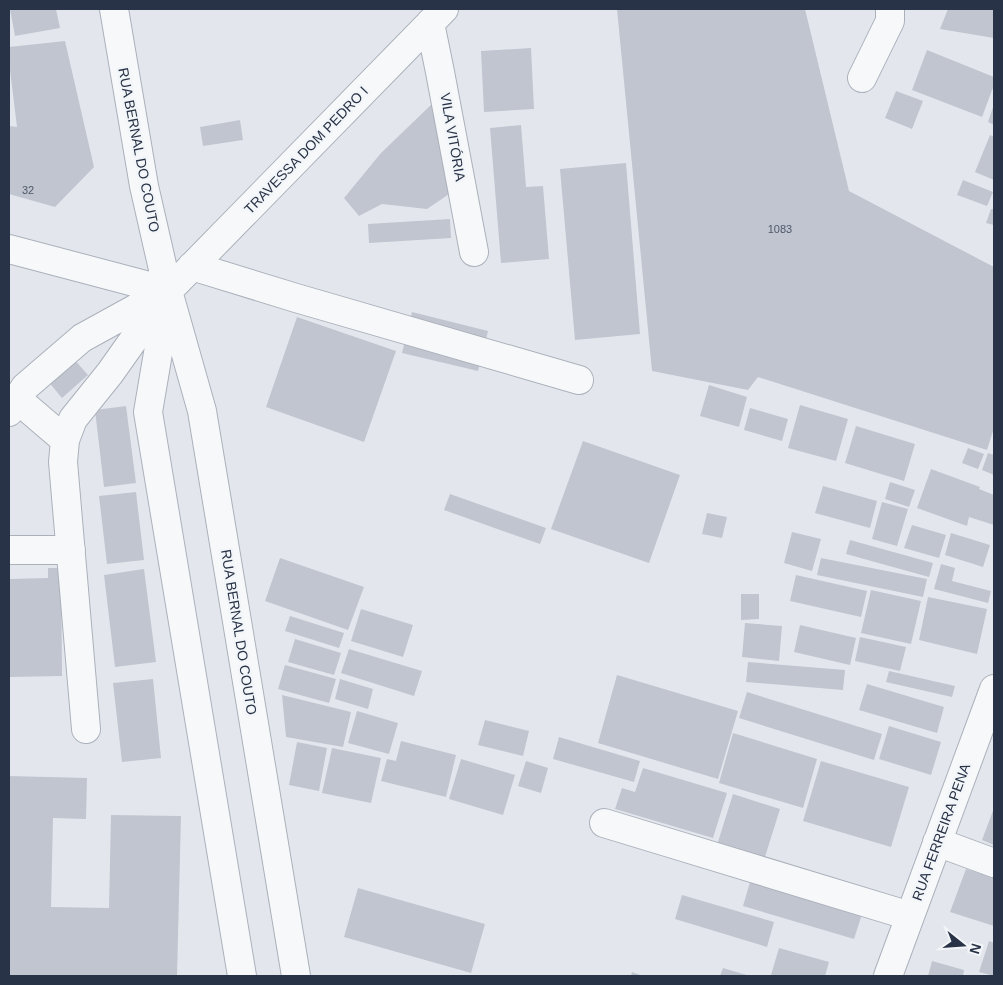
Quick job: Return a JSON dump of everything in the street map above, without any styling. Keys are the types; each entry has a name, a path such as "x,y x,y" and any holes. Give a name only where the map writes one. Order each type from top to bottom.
{"street":[{"name":"RUA BERNAL DO COUTO","path":"114,9 144,186 168,291 202,411 296,976"},
{"path":"862,78 890,20 890,9"},
{"name":"TRAVESSA DOM PEDRO I","path":"168,291 437,16"},
{"name":"VILA VITÓRIA","path":"437,16 440,72 474,252"},
{"path":"9,249 168,291"},
{"path":"192,266 579,380"},
{"name":"RUA BERNAL DO COUTO","path":"168,291 148,412 242,976"},
{"path":"65,440 13,406 25,387 82,338 168,291"},
{"path":"86,729 63,462 65,440 73,419 110,373 168,291"},
{"path":"9,550 71,550"},
{"name":"RUA FERREIRA PENA","path":"888,976 937,842 988,726 994,688"},
{"path":"604,823 910,916"},
{"path":"937,842 994,862"}],"building":[{"path":"10,9 56,9 60,28 15,36"},
{"path":"617,9 805,9 849,191 994,267 994,428 987,450 758,377 748,390 652,371"},
{"path":"948,9 994,9 994,38 940,29"},
{"path":"65,41 94,167 55,207 9,194 9,126 17,127 9,47"},
{"path":"531,48 534,109 484,112 481,51"},
{"path":"927,50 994,77 994,85 982,117 912,90"},
{"path":"896,91 923,101 912,129 885,118"},
{"path":"435,101 458,188 427,209 382,204 359,216 344,198 381,153"},
{"path":"994,104 994,125 988,122"},
{"path":"240,120 243,140 203,146 200,127"},
{"path":"521,125 526,187 543,186 549,259 501,263 490,128"},
{"path":"990,135 994,137 994,180 975,172"},
{"path":"626,163 640,334 575,340 560,169"},
{"path":"963,180 993,192 987,206 957,195"},
{"path":"991,209 994,209 994,225 986,223"},
{"path":"450,219 451,238 369,243 368,224"},
{"path":"412,312 488,331 478,371 402,353"},
{"path":"297,317 396,351 364,442 266,407"},
{"path":"73,358 88,375 62,398 47,380"},
{"path":"709,385 747,397 739,427 700,416"},
{"path":"800,405 848,419 836,461 788,448"},
{"path":"126,406 136,483 104,487 95,410"},
{"path":"750,408 788,419 782,441 744,430"},
{"path":"856,426 915,444 904,481 845,463"},
{"path":"583,441 680,475 649,563 551,529"},
{"path":"968,448 984,454 978,469 962,463"},
{"path":"988,453 994,455 994,475 982,470"},
{"path":"931,469 980,487 979,489 994,495 994,525 969,517 967,526 917,508"},
{"path":"890,482 915,490 909,507 885,499"},
{"path":"823,486 877,501 870,528 815,513"},
{"path":"136,492 144,560 107,564 99,496"},
{"path":"450,494 546,528 540,544 444,510"},
{"path":"882,502 908,509 897,546 872,539"},
{"path":"707,513 727,517 722,538 702,534"},
{"path":"912,525 946,535 939,558 904,548"},
{"path":"792,532 821,539 812,571 784,563"},
{"path":"951,533 990,545 983,567 945,555"},
{"path":"850,540 933,563 929,577 846,554"},
{"path":"280,558 364,587 348,630 265,601"},
{"path":"821,558 927,579 923,597 817,575"},
{"path":"941,564 955,568 952,581 991,591 988,603 934,589"},
{"path":"48,568 61,568 62,676 9,677 9,579 48,578"},
{"path":"144,569 156,662 115,667 104,575"},
{"path":"796,575 867,591 861,617 790,601"},
{"path":"871,590 921,601 911,644 861,633"},
{"path":"741,594 759,594 759,619 741,620"},
{"path":"928,597 987,609 977,654 919,640"},
{"path":"361,609 413,625 403,657 351,641"},
{"path":"290,616 344,633 339,648 285,631"},
{"path":"745,623 782,626 779,661 742,657"},
{"path":"800,625 856,638 850,665 794,652"},
{"path":"860,637 906,647 900,671 855,661"},
{"path":"295,639 341,653 334,675 288,662"},
{"path":"349,649 422,671 414,696 341,673"},
{"path":"748,662 845,670 843,690 746,682"},
{"path":"285,665 336,679 329,703 278,689"},
{"path":"889,671 955,686 952,697 886,682"},
{"path":"617,675 738,711 718,779 598,743"},
{"path":"153,679 161,758 122,762 113,683"},
{"path":"340,679 373,689 368,709 335,699"},
{"path":"867,684 944,707 937,733 859,710"},
{"path":"747,692 882,734 874,760 739,718"},
{"path":"282,695 351,712 343,747 286,737"},
{"path":"357,711 398,723 389,754 348,743"},
{"path":"485,720 529,731 523,756 478,745"},
{"path":"889,726 941,742 931,775 879,759"},
{"path":"733,733 817,759 803,808 719,783"},
{"path":"559,737 640,761 634,782 553,759"},
{"path":"401,741 456,755 446,797 381,781 387,759 396,761"},
{"path":"297,742 327,748 319,791 289,785"},
{"path":"332,748 381,758 371,803 322,793"},
{"path":"461,759 515,775 503,815 449,799"},
{"path":"526,761 548,768 541,793 518,786"},
{"path":"821,761 909,787 891,847 803,821"},
{"path":"643,768 727,793 713,838 615,809 622,788 635,792"},
{"path":"9,776 87,778 86,819 53,818 51,907 109,908 111,815 181,816 177,976 9,976"},
{"path":"733,794 780,809 764,860 717,845"},
{"path":"994,808 994,845 982,840"},
{"path":"966,869 994,878 994,926 950,912"},
{"path":"752,875 864,908 854,939 743,906"},
{"path":"358,888 485,924 471,973 344,937"},
{"path":"682,895 774,922 767,947 675,919"},
{"path":"989,941 994,943 994,976 979,972"},
{"path":"779,948 829,962 825,976 771,975"},
{"path":"932,961 964,970 963,976 928,976"},
{"path":"723,968 750,976 720,976"},
{"path":"632,972 643,976 631,976"}]}
